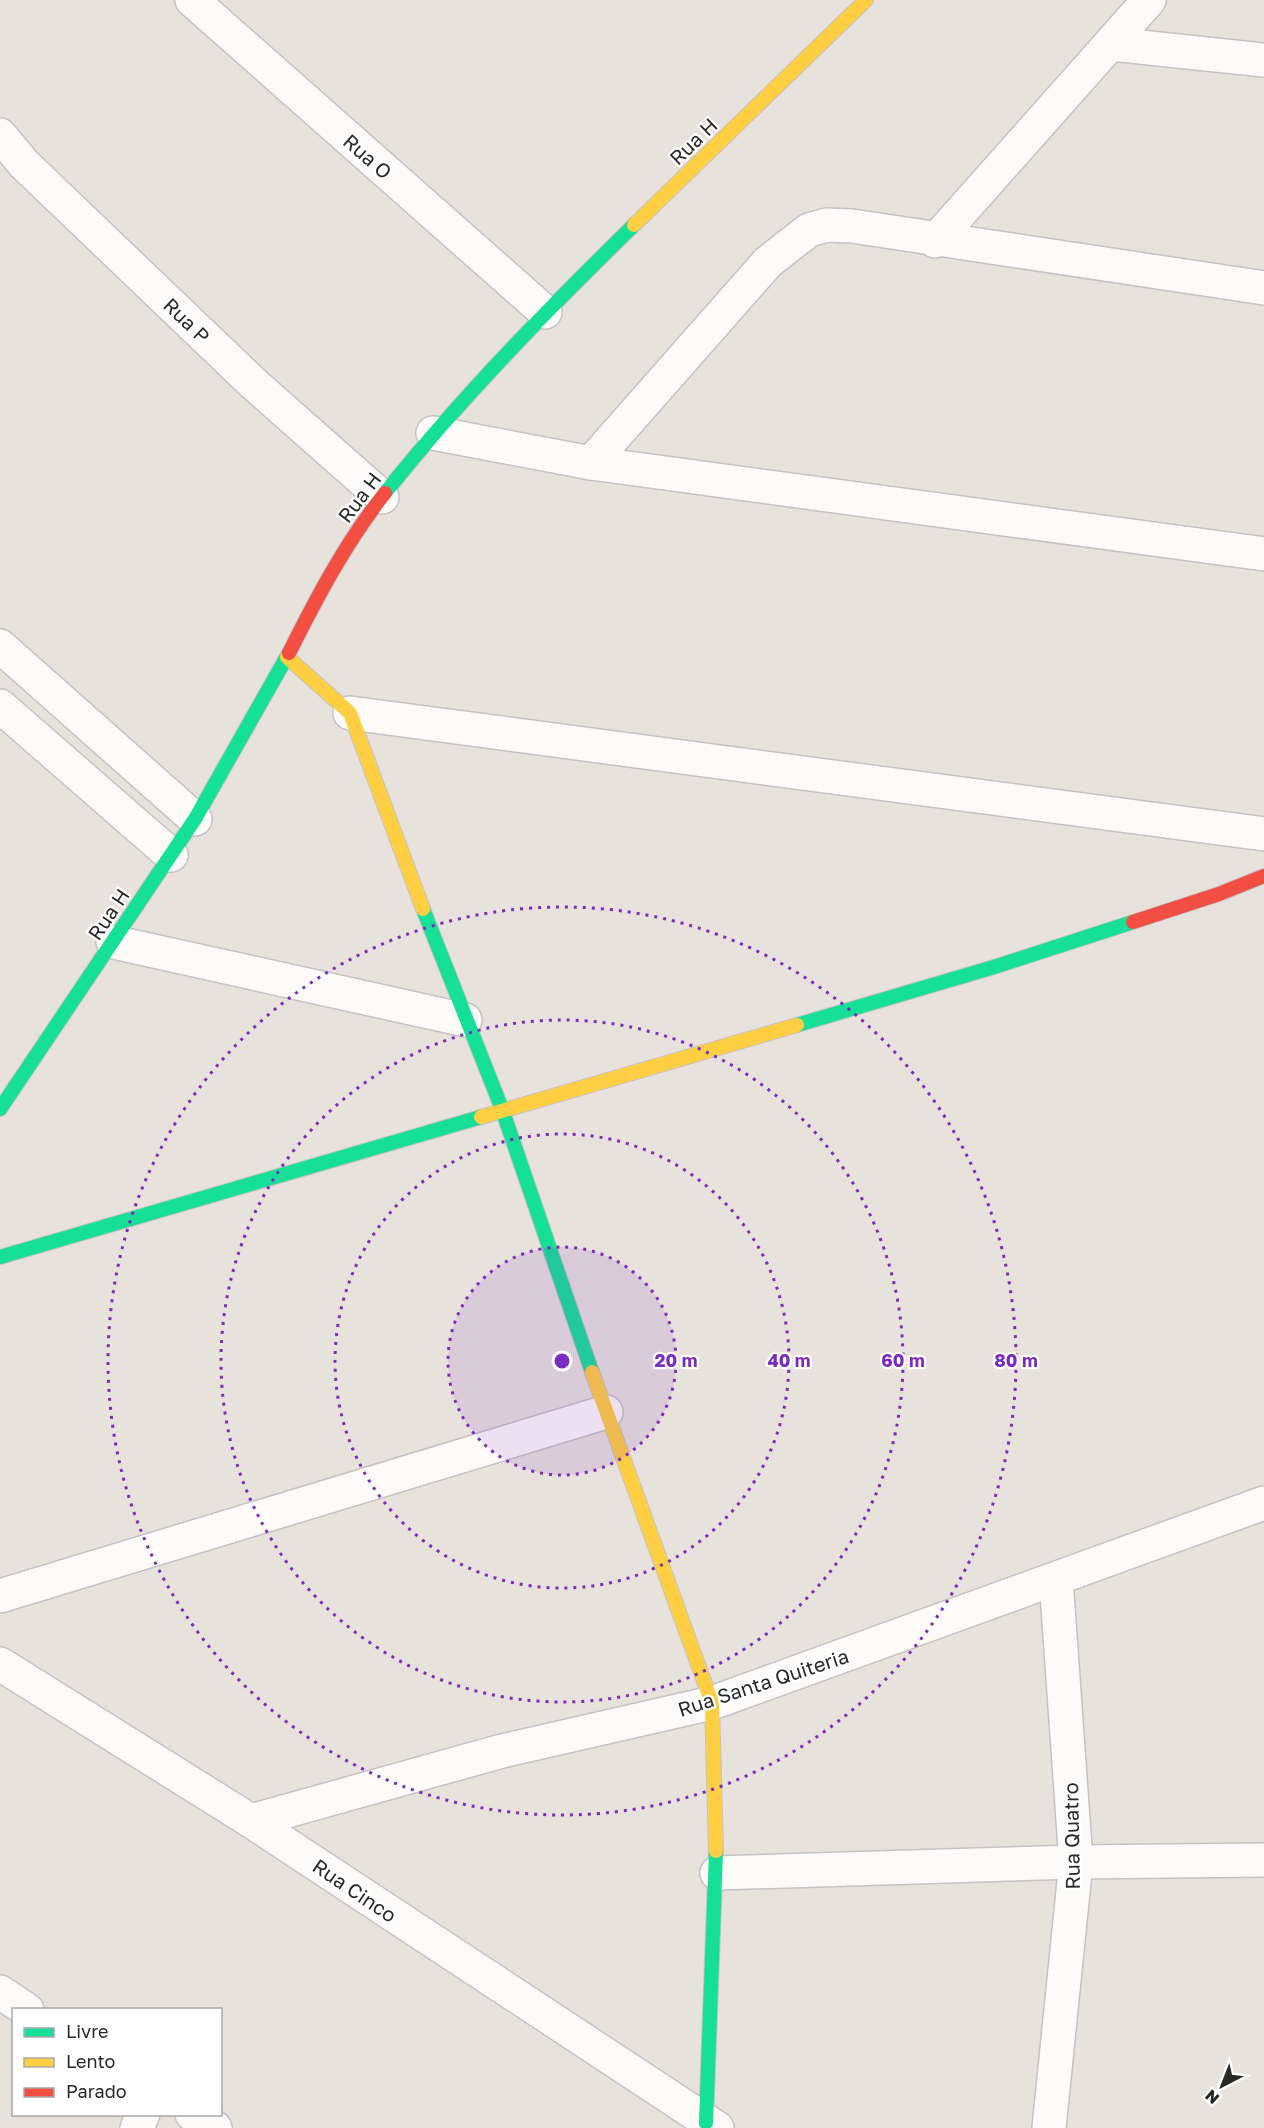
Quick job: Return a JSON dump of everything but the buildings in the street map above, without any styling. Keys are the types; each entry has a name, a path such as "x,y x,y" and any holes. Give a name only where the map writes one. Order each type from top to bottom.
{"street":[{"name":"Rua O","path":"192,0 545,312"},
{"name":"Rua H","path":"2,1102 195,819 287,657 320,592 357,530 382,496 433,433 545,312 866,0"},
{"path":"935,241 1149,0"},
{"path":"1112,44 1264,60"},
{"name":"Rua P","path":"0,135 24,164 253,383 382,496"},
{"path":"591,463 768,262 809,230 826,225 852,226 935,241 1264,288"},
{"path":"433,433 591,463 1264,554"},
{"path":"0,646 195,819"},
{"path":"287,657 350,713 465,1020 502,1109 606,1412 712,1703 717,1873 711,2126"},
{"path":"0,706 171,855"},
{"path":"350,713 1264,834"},
{"path":"0,1257 994,967 1219,894 1264,876"},
{"path":"113,942 465,1020"},
{"path":"0,1596 606,1412"},
{"name":"Rua Santa Quiteria","path":"250,1821 502,1751 712,1703 1264,1503"},
{"name":"Rua Quatro","path":"1049,2128 1076,1862 1056,1579"},
{"name":"Rua Cinco","path":"0,1664 250,1821 711,2126"},
{"path":"717,1873 1076,1862 1264,1860"},
{"path":"0,1992 24,2008"},
{"path":"194,2116 215,2128"}],"traffic: fast":[{"path":"385,493 505,356 634,225"},
{"path":"0,1109 195,819 289,653"},
{"path":"423,909 502,1109 592,1372"},
{"path":"797,1025 994,967 1133,922"},
{"path":"0,1257 481,1117"},
{"path":"706,2123 716,1851"}],"traffic: slow":[{"path":"634,225 866,0"},
{"path":"287,657 350,713 423,909"},
{"path":"481,1117 797,1025"},
{"path":"592,1372 712,1703 716,1851"}],"traffic: jam":[{"path":"289,653 333,570 357,531 385,493"},
{"path":"1133,922 1219,894 1264,876"}]}
